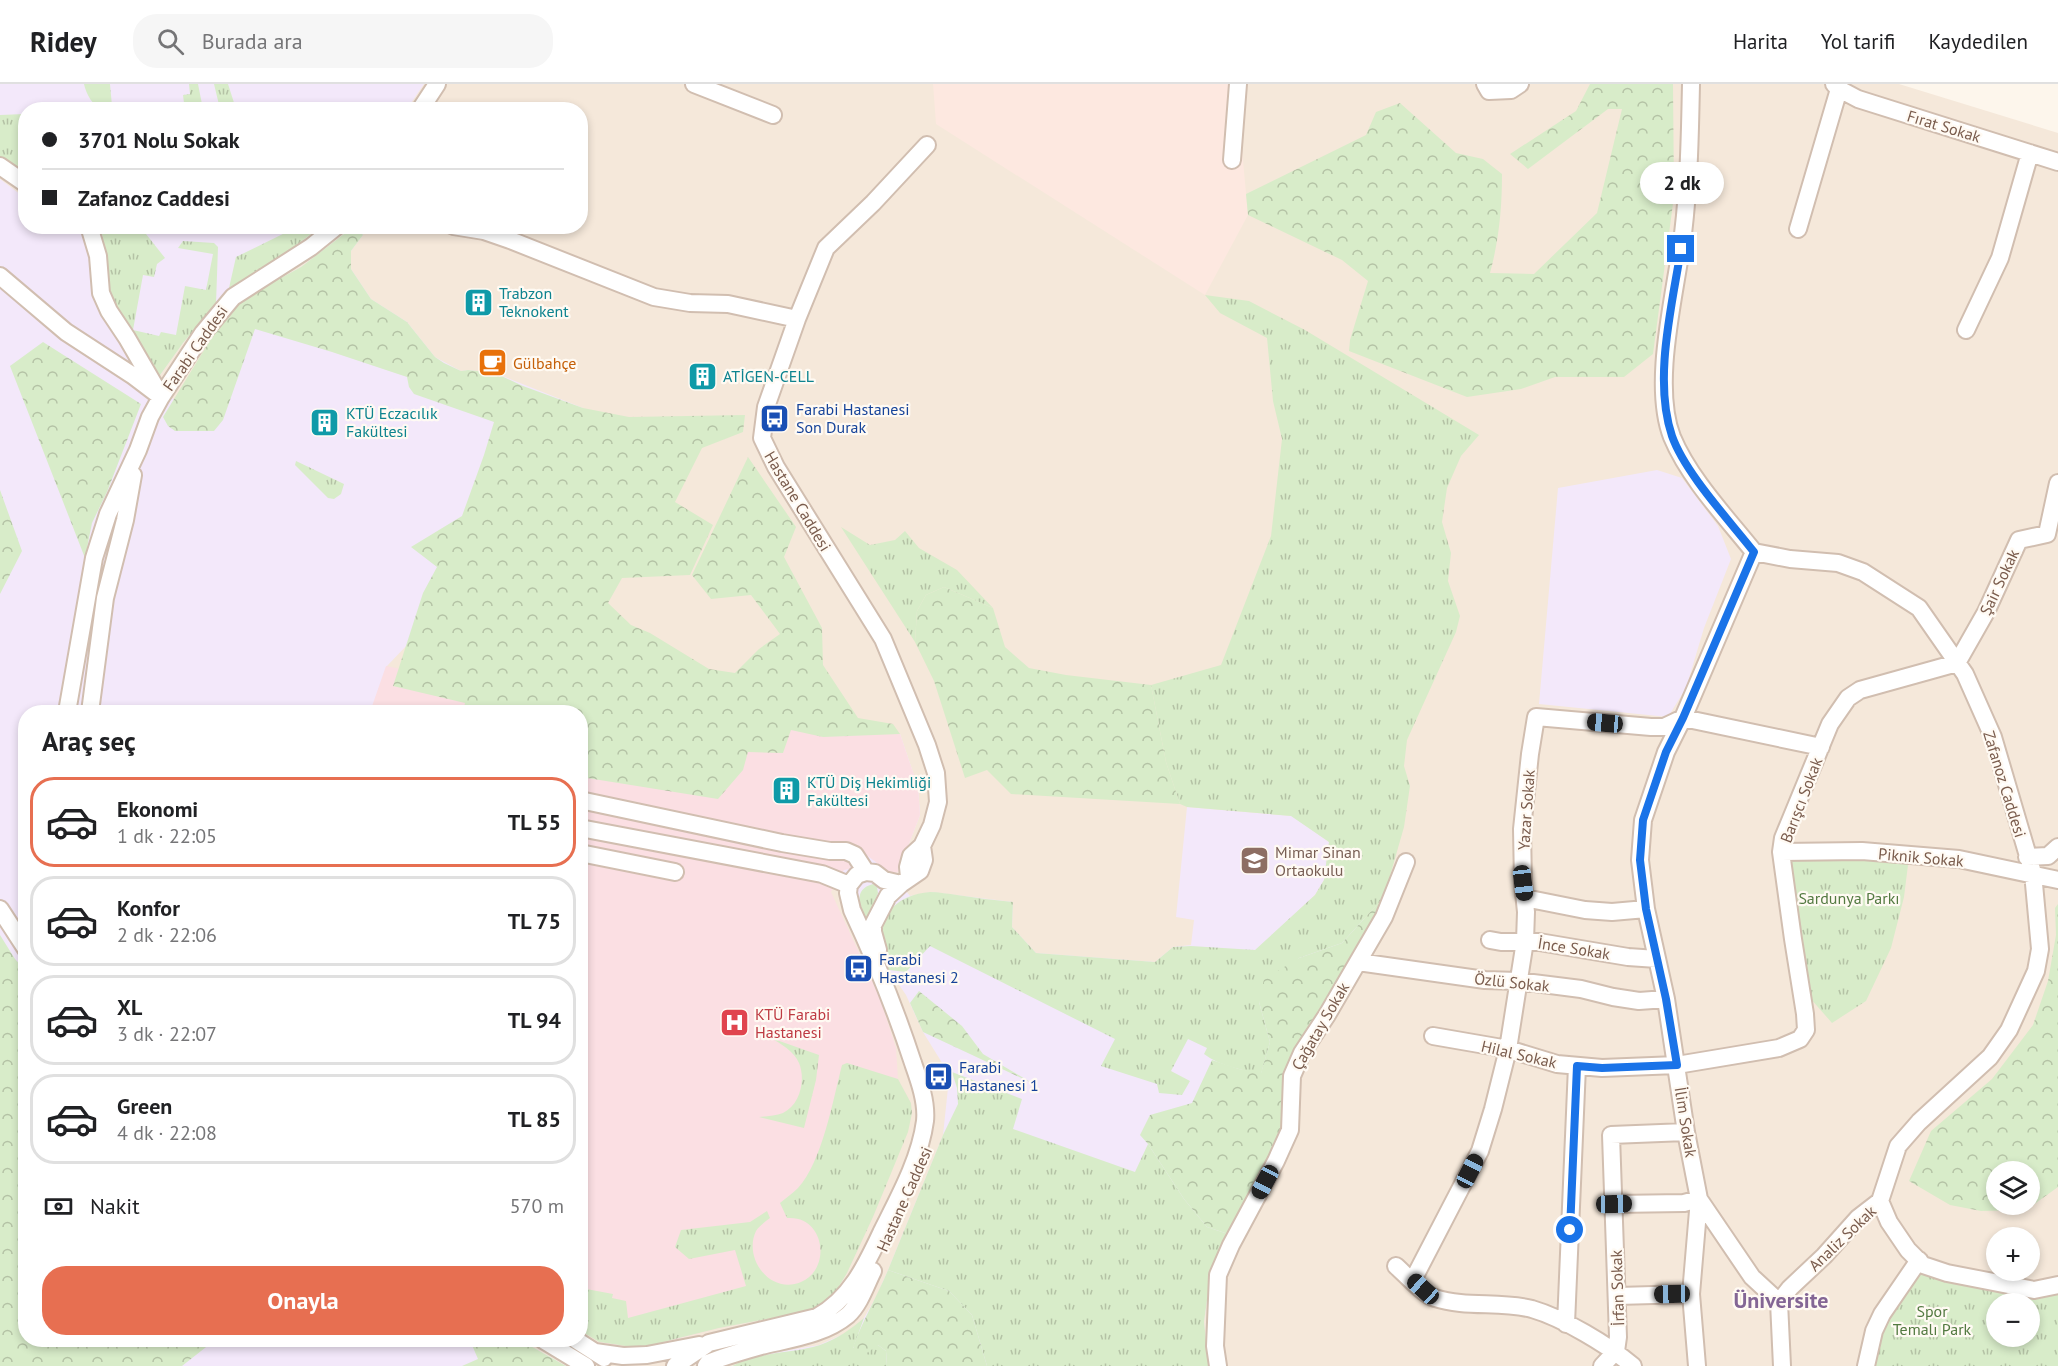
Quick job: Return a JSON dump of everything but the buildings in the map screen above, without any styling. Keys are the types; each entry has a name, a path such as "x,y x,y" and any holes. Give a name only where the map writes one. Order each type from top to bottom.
{"street":[{"path":"425,102 437,84"},
{"path":"694,84 773,115"},
{"path":"1232,160 1238,84"},
{"path":"1483,86 1511,90 1520,84"},
{"path":"1691,84 1689,181 1666,351 1664,396 1672,436 1692,473 1754,552"},
{"path":"1798,229 1836,87"},
{"name":"Fırat Sokak","path":"1836,87 1858,99 2058,162"},
{"name":"Hastane Caddesi","path":"705,1365 724,1356 822,1330 849,1313 867,1284 927,1150 933,1131 936,1111 932,1092 915,1040 873,932 873,925 893,888 908,867 911,856 922,846 932,825 938,802 936,773 927,745 883,639 776,467 762,438 766,407 797,319 826,248 873,203 927,145"},
{"path":"1966,330 2000,258 2030,153"},
{"path":"0,166 18,178"},
{"path":"91,234 98,256 101,293 109,311 161,396"},
{"name":"Farabi Caddesi","path":"68,705 94,558 108,514 161,396 203,333 233,297 311,247 327,234"},
{"path":"493,234 654,297 690,303 728,304 797,319"},
{"path":"0,276 66,332 161,396"},
{"name":"Farabi Caddesi","path":"91,705 105,598 125,520 138,450"},
{"name":"Şair Sokak","path":"1957,663 1986,612 2019,540 2047,534 2058,483"},
{"name":"Zafanoz Caddesi","path":"1754,552 1790,559 1838,563 1863,572 1919,608 1965,674 1993,737 2030,865 2040,949 2036,971 2009,1030 1990,1057 1919,1122 1898,1146 1880,1201"},
{"name":"İlim Sokak","path":"1754,552 1683,718 1666,752 1643,820 1640,860 1646,909 1666,999 1686,1132 1699,1199 1752,1277 1779,1302"},
{"name":"Barışcı Sokak","path":"1677,1065 1779,1048 1800,1039 1806,1030 1805,1014 1781,852 1784,838 1830,724 1848,698 1860,690 1957,663"},
{"name":"Yazar Sokak","path":"1413,1280 1480,1151 1494,1109 1508,1049 1526,941 1522,829 1536,717 1652,727 1664,727 1683,718 1821,747"},
{"path":"588,802 782,843 830,851 846,851 855,855 866,872"},
{"path":"588,830 822,874 849,892 856,904 870,908 893,888 874,873 866,872 857,875 849,892"},
{"path":"2030,865 2048,856 2058,847"},
{"name":"Piknik Sokak","path":"1781,852 1862,851 2030,865 2058,880"},
{"path":"588,855 675,872"},
{"name":"Çağatay Sokak","path":"1218,1366 1215,1347 1218,1275 1290,1130 1292,1076 1302,1053 1327,1016 1384,917 1406,862"},
{"name":"Hastane Caddesi","path":"590,1359 647,1355 709,1344 817,1317 839,1302 864,1269 909,1173 921,1140 925,1118 924,1103 916,1073 849,892"},
{"path":"1525,898 1585,910 1612,912 1646,909"},
{"path":"0,909 18,937"},
{"name":"İnce Sokak","path":"1490,940 1526,941 1628,957 1657,959"},
{"name":"Özlü Sokak","path":"1358,962 1485,980 1518,981 1630,1000 1666,999"},
{"name":"Hilal Sokak","path":"1433,1036 1508,1049 1557,1064 1602,1068 1677,1065"},
{"path":"1566,1324 1577,1066"},
{"name":"İrfan Sokak","path":"1616,1351 1618,1337 1611,1135 1686,1132"},
{"path":"1614,1204 1684,1203 1699,1199 1691,1294 1698,1366"},
{"path":"1880,1201 1889,1222 1908,1250 1923,1265 1947,1274 2034,1290 2058,1285"},
{"name":"Analiz Sokak","path":"1779,1302 1858,1218 1880,1201"},
{"path":"1866,1366 1875,1330 1882,1314 1919,1260"},
{"path":"1396,1266 1432,1298 1461,1304 1532,1310 1566,1324 1616,1351 1633,1366"},
{"path":"1617,1296 1691,1294"},
{"path":"1779,1302 1782,1366"},
{"name":"Hastane Caddesi","path":"675,1366 709,1344"},
{"path":"560,1347 590,1359 617,1366"},
{"path":"1602,1366 1616,1351"}],"shaded area":[{"path":"0,84 1899,84 2058,133 2058,1366 0,1366"},
{"path":"0,84 424,84 412,102 18,102 18,172 0,158"},
{"path":"933,84 1236,84 1248,215 1205,295 936,124"},
{"path":"0,179 18,193 18,234 84,234 88,239 92,288 102,315 161,397 176,399 228,311 251,294 301,267 344,234 362,234 351,251 351,269 371,299 407,322 435,357 461,371 495,373 583,408 496,552 387,666 378,705 18,705 18,1347 532,1347 566,1366 0,1366"},
{"path":"102,234 311,234 284,255 229,288 183,343 158,378 133,338"},
{"path":"1657,470 1682,478 1718,526 1731,559 1704,628 1686,688 1668,717 1539,704 1558,488"},
{"name":"KTÜ Farabi Hastanesi","path":"386,666 579,705 372,705"},
{"name":"KTÜ Farabi Hastanesi","path":"588,707 688,727 792,726 825,733 900,734 918,787 920,815 898,872 891,874 864,853 849,869 844,870 831,892 880,998 896,1048 898,1079 911,1103 912,1113 907,1132 873,1217 847,1273 835,1293 809,1311 719,1328 677,1339 612,1346 588,1335"},
{"path":"825,733 900,734 918,787 920,815 898,872 892,874 910,896 931,892 1013,902 1012,927 1036,953 1155,962 1173,947 1191,945 1194,920 1176,917 1187,807 1292,816 1329,842 1324,880 1315,895 1257,949 1378,915 1360,942 1211,1271 1204,1322 1209,1366 732,1366 761,1355 819,1345 848,1332 864,1318 888,1270 943,1135 948,1088 944,1066 923,1032 906,995 889,970 851,880 832,865"}],"green space":[{"path":"84,84 110,84 112,102 93,102"},
{"path":"189,84 198,84 202,102 184,102 183,95 190,94"},
{"path":"214,84 228,84 234,102 218,102"},
{"path":"1590,84 1673,84 1674,196 1653,354 1624,377 1555,377 1521,389 1467,397 1349,351 1350,340 1368,281 1342,260 1248,215 1246,194 1366,135 1376,112 1400,103 1456,153 1483,159 1502,174 1499,224 1490,273 1534,274 1597,213 1622,109 1608,109 1528,169 1510,154 1576,111"},
{"path":"18,114 18,172 0,158 0,115"},
{"path":"102,234 146,234 165,258 157,264 154,277 143,275 133,330 159,336 161,332 176,335 185,286 206,290 213,254 178,248 183,241 214,243 218,247 216,304 183,343 158,378 105,286"},
{"path":"283,234 311,234 284,255 229,288 236,257"},
{"path":"344,234 362,234 351,251 351,269 371,299 407,322 435,357 444,363 461,371 495,373 583,408 629,417 745,415 743,432 702,448 675,502 713,525 690,575 622,578 608,603 631,625 650,633 709,669 735,673 759,649 780,634 751,595 711,599 692,575 748,457 796,527 784,557 822,628 823,665 858,718 893,724 900,734 823,737 791,730 783,753 748,752 743,770 718,799 588,778 588,705 465,705 465,703 393,686 423,593 437,567 411,547 462,516 494,422 414,394 409,387 407,377 255,329 223,420 214,431 175,431 168,426 163,417 228,311 251,294 301,267"},
{"path":"1205,295 1249,301 1305,330 1479,435 1461,456 1447,488 1442,522 1451,553 1448,581 1460,616 1456,632 1407,740 1404,766 1410,786 1404,827 1384,897 1342,943 1299,958 1259,1002 1270,1042 1261,1074 1217,1062 1204,1054 1207,1048 1188,1039 1171,1071 1190,1081 1182,1095 1159,1093 1157,1084 1101,1066 1115,1039 930,946 906,972 889,970 882,942 886,918 892,908 902,900 930,892 1013,902 1012,927 1036,953 1155,962 1173,947 1255,950 1315,895 1324,880 1329,842 1291,816 1187,807 1180,804 1166,762 1151,685 1221,665 1271,536 1282,439 1273,401 1267,338 1220,313"},
{"path":"43,342 141,404 107,492 92,523 85,558 10,366"},
{"path":"296,461 344,484 341,494 334,499 328,498 295,465"},
{"path":"0,490 22,551 0,594"},
{"path":"841,527 870,545 895,540 905,531 919,548 957,570 993,608 944,587 926,595 917,611 915,642"},
{"path":"944,587 993,608 1005,647 1029,668 1066,675 1151,685 1166,762 1180,804 1011,794 987,770 965,778 934,681 915,642 917,611 926,595"},
{"name":"Sardunya Parkı","path":"1910,849 1904,897 1891,948 1866,1001 1832,1023 1810,998 1789,850"},
{"path":"873,884 877,887 878,893 867,924 860,906 860,895 866,887"},
{"path":"1384,897 1378,915 1360,942 1314,1024 1285,1128 1228,1234 1207,1227 1184,1199 1140,1135 1150,1115 1192,1103 1212,1060 1261,1073 1270,1042 1259,1002 1264,979 1299,958 1342,943"},
{"path":"2058,904 2058,1187 2040,1200 2040,1161 1986,1161 1986,1211 1950,1205 1909,1181 1931,1131 1992,1079 2033,1025 2048,981 2056,935 2055,908"},
{"path":"0,935 18,962 18,1347 206,1347 182,1366 0,1366"},
{"path":"919,991 962,1026 983,1054 1032,1083 923,1032 910,1003"},
{"path":"771,1038 819,1055 816,1080 804,1128 759,1117 783,1113 794,1104 800,1091 802,1077 797,1059 787,1048"},
{"path":"847,1063 898,1079 911,1103 912,1113 908,1132 873,1217 835,1293 809,1311 719,1328 639,1348 599,1342 588,1335 588,1289 613,1294 612,1298 626,1301 628,1318 746,1286 735,1250 689,1259 675,1247 681,1230 750,1222 767,1211 770,1218 757,1229 753,1241 753,1252 762,1272 770,1279 790,1285 801,1282 811,1275 820,1255 820,1244 816,1234 810,1225 800,1219 787,1218 780,1203 798,1188 814,1163 826,1130 842,1065"},
{"path":"952,1072 1022,1099 1013,1129 1135,1172 1148,1144 1184,1199 1207,1227 1228,1234 1211,1271 1204,1322 1209,1366 987,1366 972,1315 949,1291 888,1270 958,1104 957,1088"},
{"name":"Spor Temalı Park","path":"1913,1269 2058,1292 2058,1366 1862,1366"},
{"path":"888,1270 949,1291 972,1315 987,1366 887,1366 886,1351 878,1345 860,1358 853,1347"},
{"path":"864,1318 853,1348 878,1345 886,1351 887,1366 732,1366 765,1355 820,1345 832,1340"},
{"path":"473,1347 532,1347 566,1366 462,1366 478,1359"}],"place":[{"name":"Trabzon Teknokent","path":"478,302"},
{"name":"Gülbahçe","path":"492,363"},
{"name":"ATİGEN-CELL","path":"702,376"},
{"name":"Farabi Hastanesi Son Durak","path":"775,418"},
{"name":"KTÜ Eczacılık Fakültesi","path":"325,422"},
{"name":"KTÜ Diş Hekimliği Fakültesi","path":"786,791"},
{"name":"Mimar Sinan Ortaokulu","path":"1254,861"},
{"name":"Farabi Hastanesi 2","path":"858,968"},
{"name":"KTÜ Farabi Hastanesi","path":"734,1023"},
{"name":"Farabi Hastanesi 1","path":"938,1076"}],"district":[{"name":"Üniversite","path":"1781,1300"}],"route":[{"path":"1570,1230 1577,1066 1602,1068 1677,1065 1666,999 1646,909 1640,860 1643,820 1666,752 1683,718 1695,685 1754,552 1692,473 1672,436 1664,396 1666,351 1681,249"}]}
